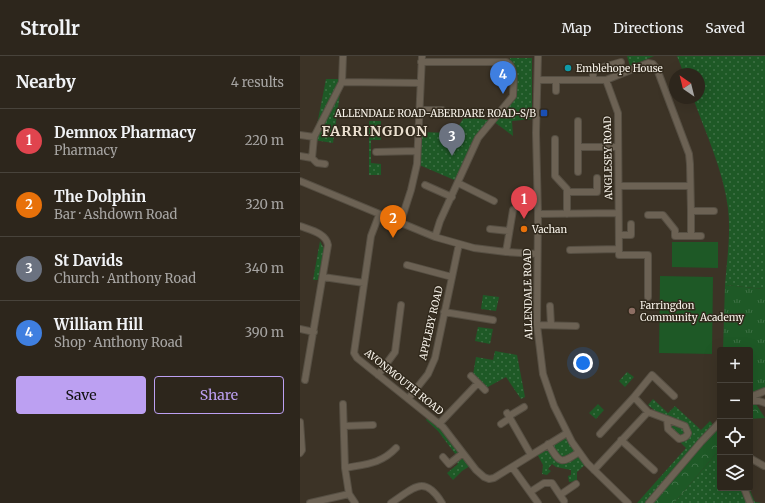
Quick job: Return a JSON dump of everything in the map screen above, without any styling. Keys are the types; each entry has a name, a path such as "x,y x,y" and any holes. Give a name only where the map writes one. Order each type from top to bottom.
{"street":[{"path":"312,158 314,137 342,82 343,56"},
{"name":"ALLENDALE ROAD","path":"538,56 536,133 538,214 537,326 545,382 554,406 567,433 579,452 594,470 628,503"},
{"path":"400,224 411,190 417,164 421,59 506,62 512,68 513,96 503,106 478,138 435,237"},
{"path":"593,80 592,70 621,62"},
{"path":"538,80 606,80 648,63 653,64 657,69 689,154 691,236"},
{"path":"556,80 556,91"},
{"name":"ANGLESEY ROAD","path":"606,80 618,113 619,249"},
{"path":"342,82 420,84"},
{"path":"419,110 442,110"},
{"path":"578,122 578,172"},
{"path":"300,135 314,137"},
{"path":"555,139 555,176 568,192 567,214"},
{"path":"578,147 618,147"},
{"path":"376,152 417,151"},
{"path":"300,156 312,158 317,163 325,164"},
{"path":"568,192 597,192 597,178"},
{"path":"300,181 400,224 435,237 474,248 537,254"},
{"path":"458,183 494,201"},
{"path":"426,185 452,197"},
{"path":"619,186 690,186"},
{"path":"506,252 513,210"},
{"path":"691,211 714,211"},
{"path":"538,214 618,213"},
{"name":"AVONMOUTH ROAD","path":"379,215 371,236 354,353 357,358 444,428 476,470 484,477 489,479 494,478 567,433"},
{"path":"648,215 663,215 675,230 675,236 701,236"},
{"path":"619,237 631,235 632,224"},
{"path":"300,226 327,239 328,245 305,380"},
{"path":"490,229 509,231"},
{"name":"APPLEBY ROAD","path":"408,399 428,374 435,358 459,244"},
{"path":"570,250 619,249 618,255 648,255 648,297"},
{"path":"407,266 452,277"},
{"path":"323,277 364,283"},
{"path":"378,375 395,352 401,306"},
{"path":"550,306 551,325"},
{"path":"444,312 493,320"},
{"path":"537,326 576,326"},
{"path":"300,329 314,332"},
{"path":"600,434 652,375 674,396"},
{"path":"471,376 484,390"},
{"path":"439,424 478,383"},
{"path":"753,396 765,391"},
{"path":"634,397 648,412 667,419"},
{"path":"753,401 765,403"},
{"path":"343,404 346,468 349,494 355,503"},
{"path":"501,424 508,416 524,407"},
{"path":"594,470 648,412"},
{"path":"508,416 531,455"},
{"path":"300,422 302,450 300,453"},
{"path":"344,426 373,425"},
{"path":"649,503 717,425"},
{"path":"621,440 654,470"},
{"path":"548,444 557,458 561,461 566,461 579,452"},
{"path":"346,468 373,463 383,459 396,448"},
{"path":"443,457 449,464 462,453"},
{"path":"753,460 764,466"},
{"path":"512,467 538,503"},
{"path":"530,492 544,482 552,483 564,501"},
{"path":"560,495 576,484"},
{"path":"392,503 412,489 421,486 427,486 435,492 442,503"},
{"path":"745,491 750,503"},
{"path":"310,503 349,494"}],"green space":[{"path":"627,56 654,56 630,66"},
{"path":"677,56 765,56 765,289 725,285 729,227 726,194 714,152 695,104 705,104 705,68 682,68"},
{"path":"510,58 532,58 532,119 512,121 513,136 493,121 513,96 509,64"},
{"path":"326,79 342,79 333,143 314,140"},
{"path":"465,116 493,121 478,138 459,182 417,164 418,132 454,133"},
{"path":"369,121 381,121 381,140 371,140 371,163 381,164 381,175 369,175"},
{"path":"320,241 324,249 318,280 313,280"},
{"path":"672,242 718,242 718,268 672,267"},
{"path":"660,276 713,277 712,354 659,353"},
{"path":"725,285 765,289 765,391 753,396 753,347 723,347"},
{"path":"483,295 499,297 496,311 481,309"},
{"path":"478,327 493,329 490,344 475,341"},
{"path":"495,351 517,355 525,397 521,399 506,377 486,388 473,375 476,357 493,360"},
{"path":"627,372 634,377 625,387 619,381"},
{"path":"653,399 668,413 675,406 701,430 710,421 715,427 649,503 637,503 686,448 668,429 664,418 648,405"},
{"path":"753,401 754,401 765,418 753,419"},
{"path":"598,404 604,410 596,419 589,413"},
{"path":"428,417 442,429 460,452 456,455 438,431 426,420"},
{"path":"717,425 717,453 674,503 649,503"},
{"path":"567,433 587,463 577,472 577,481 569,482 568,476 571,475 571,470 556,467 552,464 548,469 551,471 547,475 542,474 543,465 536,452"},
{"path":"717,453 717,491 750,491 755,502 762,503 674,503"},
{"path":"462,455 470,466 462,471 453,480 447,473 458,464 455,461"}],"place":[{"name":"Emblehope House","path":"568,68"},
{"name":"William Hill","path":"503,94"},
{"name":"ALLENDALE ROAD-ABERDARE ROAD-S/B","path":"544,113"},
{"name":"St Davids","path":"452,156"},
{"name":"Demnox Pharmacy","path":"524,219"},
{"name":"Vachan","path":"524,229"},
{"name":"The Dolphin","path":"393,238"},
{"name":"Farringdon Community Academy","path":"632,311"}],"district":[{"name":"FARRINGDON","path":"375,131"}]}
